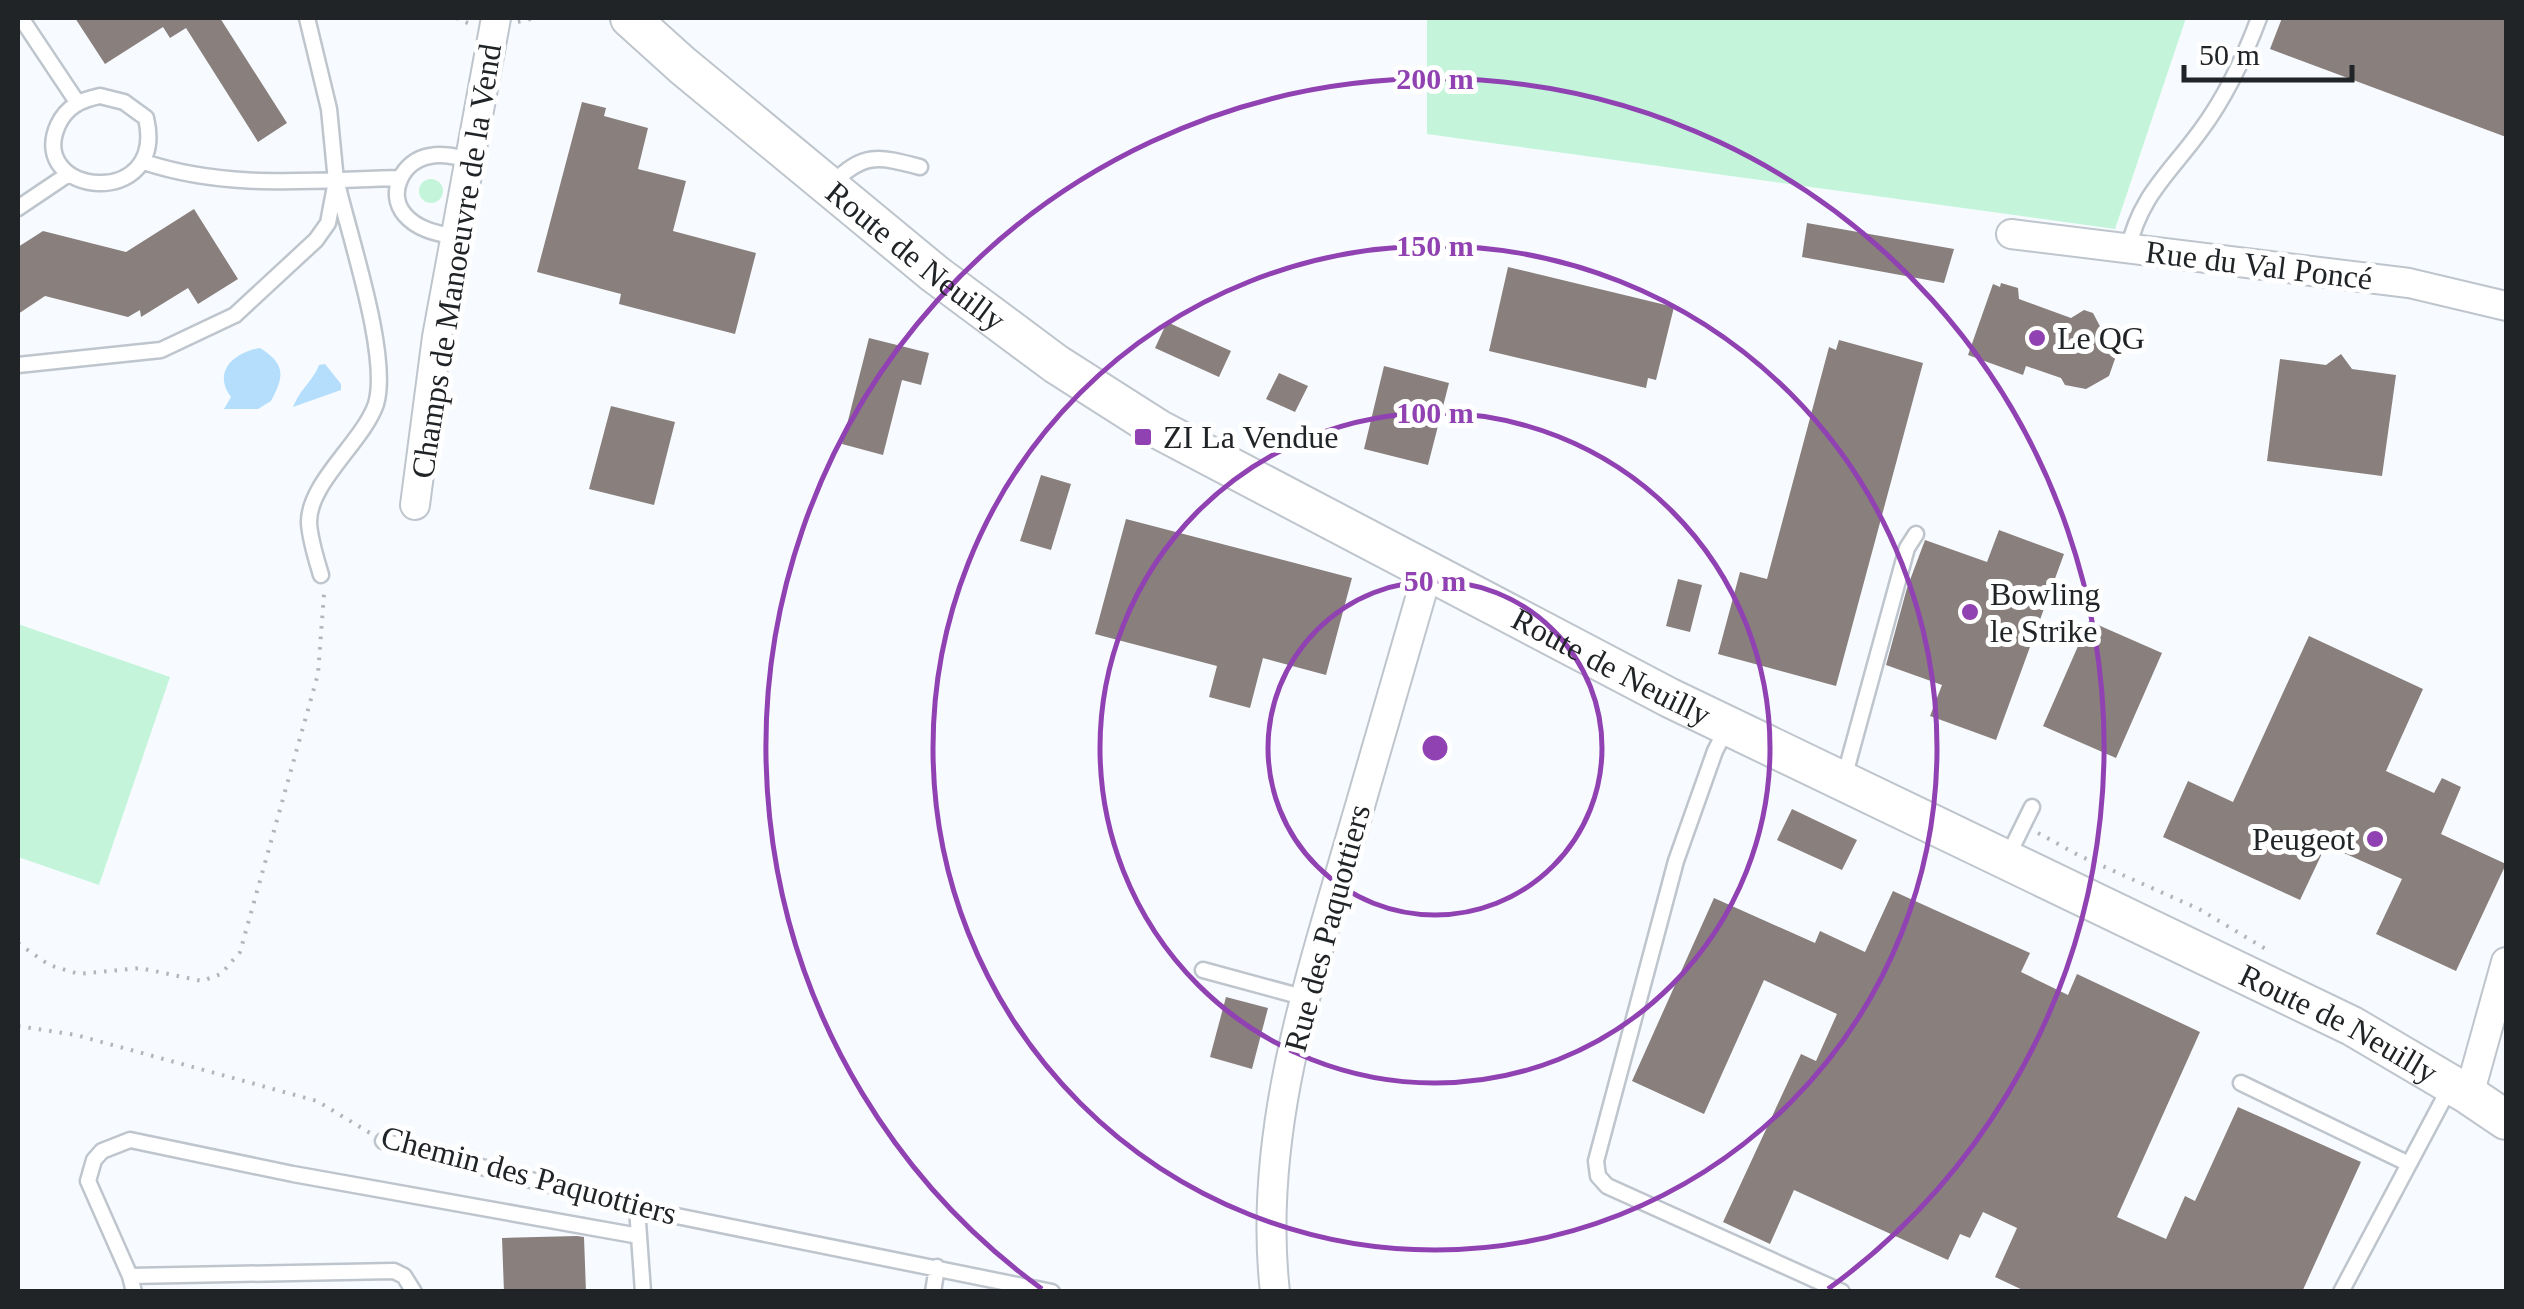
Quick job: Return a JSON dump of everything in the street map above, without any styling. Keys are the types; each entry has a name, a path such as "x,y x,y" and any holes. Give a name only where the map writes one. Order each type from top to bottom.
{"main road":[{"path":"604,18 682,65"},
{"name":"Route de Neuilly","path":"630,18 935,274 1056,364 1158,429 1728,726 2352,1026 2506,1120"}],"street":[{"name":"Champs de Manoeuvre de la Vend","path":"416,505 436,337 496,18"},
{"name":"Rue du Val Poncé","path":"2010,234 2409,284 2506,306"},
{"name":"Rue des Paquottiers","path":"1275,1292 1272,1188 1282,1101 1306,998 1428,571"},
{"path":"2460,1090 2506,962"}],"lane":[{"path":"21,18 77,102"},
{"path":"307,18 330,109 336,181 380,359 376,402 365,426 314,499 309,518 321,575"},
{"path":"2128,250 2134,222 2148,195 2202,130 2241,68 2259,18"},
{"path":"100,96 124,102 146,118 150,137 144,162 132,175 116,182 85,181 67,175 54,158 52,140 63,114 77,102 100,96"},
{"path":"455,237 421,228 406,218 396,190 400,178 416,160 429,156 470,160"},
{"path":"830,186 848,168 866,159 886,158 920,167"},
{"path":"144,162 182,174 237,182 400,178"},
{"path":"18,208 67,175"},
{"path":"18,365 161,350 236,316 328,224 336,181"},
{"path":"1843,781 1907,548 1916,534"},
{"path":"1728,726 1715,750 1676,861 1596,1161 1598,1176 1607,1186 1842,1292"},
{"path":"2007,859 2032,807"},
{"path":"1202,970 1306,998"},
{"path":"2241,1083 2409,1164"},
{"path":"2341,1292 2409,1164 2460,1090"},
{"path":"414,1292 404,1276 394,1271 132,1284 88,1181 94,1160 102,1151 130,1140 294,1174 639,1236"},
{"name":"Chemin des Paquottiers","path":"383,1141 637,1208 1052,1292"},
{"path":"637,1208 643,1292"},
{"path":"932,1292 937,1267"}],"path":[{"path":"18,943 50,965 79,974 140,968 202,981 221,974 240,952 318,674 324,591 321,575"},
{"path":"2023,825 2080,856 2199,909 2274,954"},
{"name":"Chemin des Paquottiers","path":"18,1026 76,1035 317,1101 383,1141"}],"green space":[{"path":"1427,18 2186,18 2115,229 1427,134"},
{"path":"431,179 443,191 431,203 419,191"},
{"path":"18,624 170,677 99,885 18,857"}],"water":[{"path":"260,348 274,359 280,371 271,401 258,409 224,409 231,397 224,379 229,365 242,354"},
{"path":"325,364 341,384 341,390 293,407 319,365"}],"building":[{"path":"75,18 220,18 287,123 258,142 186,28 170,38 163,27 105,64"},
{"path":"2282,18 2506,18 2506,137 2270,49"},
{"path":"582,102 606,108 604,116 648,128 638,169 686,181 673,231 756,253 735,334 619,304 621,294 537,272"},
{"path":"194,209 238,279 198,304 188,288 141,317 140,310 128,317 45,296 18,314 18,247 43,231 126,252"},
{"path":"1807,223 1954,249 1944,283 1802,257"},
{"path":"1508,267 1674,307 1656,380 1648,378 1646,388 1489,351"},
{"name":"Le QG","path":"2001,283 2018,288 2019,299 2071,318 2084,310 2093,313 2103,332 2099,345 2111,348 2116,356 2109,376 2086,389 2065,385 2061,378 2026,366 2023,375 1968,355 1993,284 2000,287"},
{"path":"1167,322 1231,351 1219,377 1155,348"},
{"path":"869,338 929,353 921,385 902,380 883,455 842,444"},
{"path":"1839,340 1923,363 1836,686 1718,654 1740,572 1767,579 1829,347 1836,350"},
{"path":"2341,354 2352,369 2396,375 2382,476 2267,461 2280,359 2326,365"},
{"path":"1384,366 1449,383 1428,465 1364,449"},
{"path":"1279,373 1308,386 1295,412 1266,399"},
{"path":"611,406 675,422 654,505 589,489"},
{"path":"1041,475 1071,484 1051,550 1020,541"},
{"path":"1126,519 1352,578 1326,675 1263,658 1250,708 1209,697 1217,666 1095,634"},
{"name":"Bowling le Strike","path":"1999,530 2064,554 1996,740 1930,716 1942,685 1886,665 1925,540 1987,562"},
{"path":"1678,579 1702,585 1690,632 1666,626"},
{"path":"2089,621 2162,653 2116,758 2043,726"},
{"path":"2309,636 2423,689 2386,771 2434,793 2442,778 2461,787 2441,834 2506,864 2456,971 2376,934 2402,879 2326,845 2300,900 2163,837 2188,781 2233,802"},
{"path":"1792,809 1857,840 1842,870 1777,840"},
{"path":"1893,891 2030,953 2021,972 2068,995 2077,974 2200,1032 2117,1217 2166,1239 2185,1196 2195,1201 2238,1107 2361,1162 2302,1292 2027,1292 1995,1277 2017,1228 1983,1212 1970,1238 1960,1234 1948,1260 1794,1190 1770,1244 1723,1222 1801,1054 1816,1061 1837,1014 1764,980 1704,1114 1632,1081 1714,898 1815,943 1820,931 1865,952"},
{"path":"1226,997 1268,1008 1252,1069 1210,1057"},
{"path":"584,1237 586,1292 504,1292 502,1238"}],"place":[{"name":"Le QG","path":"2037,338"},
{"name":"ZI La Vendue","path":"1143,437"},
{"name":"Bowling le Strike","path":"1970,612"},
{"name":"Peugeot","path":"2375,839"}]}
